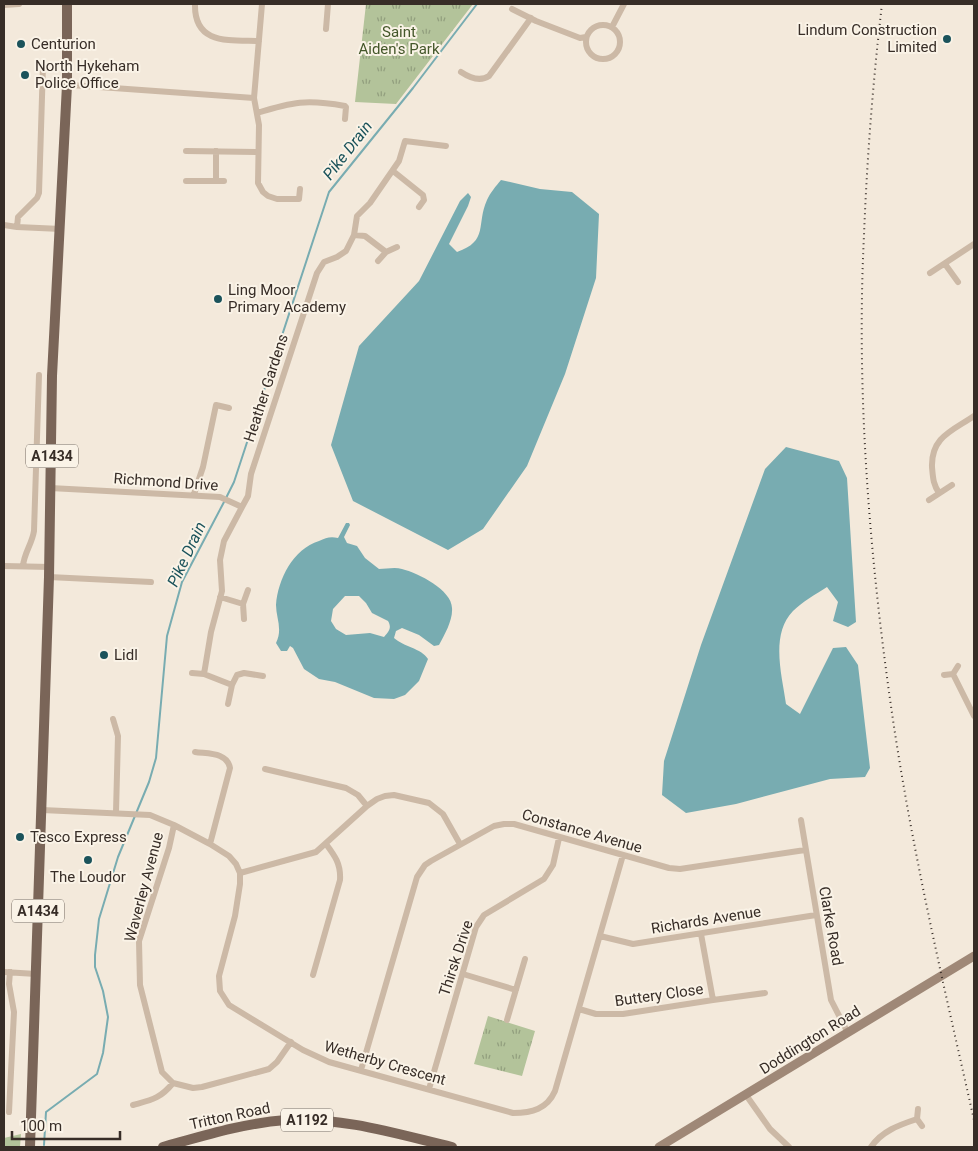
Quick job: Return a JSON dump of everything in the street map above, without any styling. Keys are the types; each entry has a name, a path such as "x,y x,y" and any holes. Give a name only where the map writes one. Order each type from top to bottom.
{"main road":[{"name":"A1434","path":"30,1147 49,572 52,376 67,85 66,4"},
{"name":"Doddington Road","path":"661,1147 974,956"},
{"name":"Tritton Road","path":"163,1147 244,1126 285,1120 301,1120 364,1126 452,1147"}],"street":[{"path":"8,4 19,4"},
{"path":"195,4 195,17 199,26 206,34 214,38 226,40 259,41"},
{"path":"262,4 254,98 259,125 258,183 263,192 277,200 299,199 300,189"},
{"path":"326,29 328,4"},
{"path":"612,27 624,4"},
{"path":"512,9 580,38 586,37"},
{"path":"461,72 469,78 484,79 489,76 531,18"},
{"path":"604,25 612,27 620,41 618,51 611,58 599,59 593,56 586,47 586,37 589,32 595,27 604,25"},
{"path":"17,227 18,217 37,198 39,193 43,65"},
{"path":"43,83 254,98"},
{"path":"257,113 288,103 303,101 323,102 345,106 345,119"},
{"name":"Heather Gardens","path":"242,507 248,496 251,474 317,273 324,262 337,258 346,251 354,235 357,216 370,203 393,171 399,161 405,141 446,146"},
{"path":"186,150 258,152"},
{"path":"216,151 216,181"},
{"path":"393,171 423,194 424,200 419,207"},
{"path":"186,181 224,181"},
{"path":"4,225 61,229"},
{"path":"354,235 364,236 386,252"},
{"path":"930,273 974,244"},
{"path":"378,261 386,252 397,247"},
{"path":"945,264 958,282"},
{"path":"23,566 24,556 33,538 34,531 39,375"},
{"path":"194,494 203,467 216,405 229,408"},
{"path":"939,493 933,484 932,467 932,458 937,444 941,438 974,416"},
{"path":"929,500 952,485"},
{"name":"Richmond Drive","path":"50,488 194,494 220,497 242,507"},
{"path":"204,674 210,632 222,591 220,560 224,541 242,507"},
{"path":"4,566 23,566 49,572 151,582"},
{"path":"244,619 243,604 248,590"},
{"path":"220,597 243,604"},
{"path":"953,674 958,666"},
{"path":"192,673 204,674 232,685"},
{"path":"228,704 232,685 237,675 244,673 264,676"},
{"path":"944,674 953,674"},
{"path":"953,674 974,716"},
{"path":"113,719 118,736 116,812"},
{"path":"195,752 222,756 229,763 230,768 210,844"},
{"path":"265,769 346,788 358,795 367,806"},
{"path":"42,810 116,812 156,817 210,844 229,856 236,864 240,873 316,852 367,806 377,799 394,795 429,803 443,814 460,844"},
{"name":"Clarke Road","path":"800,820 831,1000 848,1033"},
{"name":"Constance Avenue","path":"361,1070 418,877 426,865 494,826 514,824 669,868 680,869 805,850"},
{"name":"Waverley Avenue","path":"173,1083 162,1072 140,985 139,941 169,848 174,825"},
{"name":"Thirsk Drive","path":"429,1089 473,934 480,920 484,915 544,879 553,865 559,838"},
{"path":"313,975 340,880 339,864 336,856 326,844"},
{"name":"Wetherby Crescent","path":"240,873 235,916 219,976 220,991 229,1005 290,1042 330,1062 513,1113 532,1112 540,1109 547,1104 555,1091 623,855"},
{"name":"Richards Avenue","path":"600,936 633,944 816,915"},
{"name":"Buttery Close","path":"701,934 713,1000"},
{"path":"507,1020 525,960"},
{"path":"8,1112 14,1012 7,972 36,974"},
{"path":"463,974 516,990"},
{"name":"Buttery Close","path":"579,1009 596,1014 623,1014 765,993"},
{"path":"133,1104 162,1096 173,1083 192,1088 269,1069 278,1062 290,1042"},
{"path":"746,1095 770,1128 789,1147"},
{"path":"918,1108 917,1119 922,1126"},
{"path":"871,1147 882,1134 917,1119"}],"green space":[{"name":"Saint Aiden's Park","path":"366,4 473,4 396,104 355,102"},
{"path":"488,1016 535,1031 522,1076 474,1064"},
{"path":"21,1134 20,1147 4,1147 4,1138"}],"water":[{"path":"501,180 540,189 572,192 599,214 596,278 565,374 527,466 483,529 448,550 353,501 331,445 359,346 419,281 460,201 468,193 471,197 468,206 449,244 457,252 474,243 480,231 487,200"},
{"path":"786,447 839,461 847,478 856,622 848,627 833,621 838,602 827,587 793,611 786,621 782,632 779,656 786,704 800,714 833,648 846,647 858,665 870,768 865,777 830,779 736,804 686,813 662,795 664,761 701,645 765,469"},
{"path":"346,523 349,523 350,525 344,537 347,543 357,546 365,558 379,569 399,568 417,574 433,583 451,601 451,617 439,645 434,646 419,635 402,628 396,631 394,638 421,652 428,659 419,681 405,695 394,699 374,698 335,682 319,679 304,669 293,648 290,646 287,651 281,651 276,643 279,633 276,610 277,595 288,566 294,558 310,545 328,538 338,538","holes":["345,596 359,596 372,613 388,621 390,626 384,637 370,633 346,635 336,629 331,621 333,609"]}],"waterway":[{"name":"Pike Drain","path":"226,498 234,482 329,192 413,88 477,4"},
{"name":"Pike Drain","path":"44,1145 46,1112 97,1074 103,1053 108,1017 103,991 95,967 99,919 118,857 149,782 156,758 167,636 182,582 224,502"}],"railway":[{"path":"882,4 865,206 862,295 864,417 872,540 885,661 901,770 930,921 974,1120"}],"place":[{"name":"Lindum Construction Limited","path":"947,39"},
{"name":"Centurion","path":"21,44"},
{"name":"North Hykeham Police Office","path":"25,75"},
{"name":"Ling Moor Primary Academy","path":"218,299"},
{"name":"Lidl","path":"104,655"},
{"name":"Tesco Express","path":"20,837"},
{"name":"The Loudor","path":"88,860"}]}
